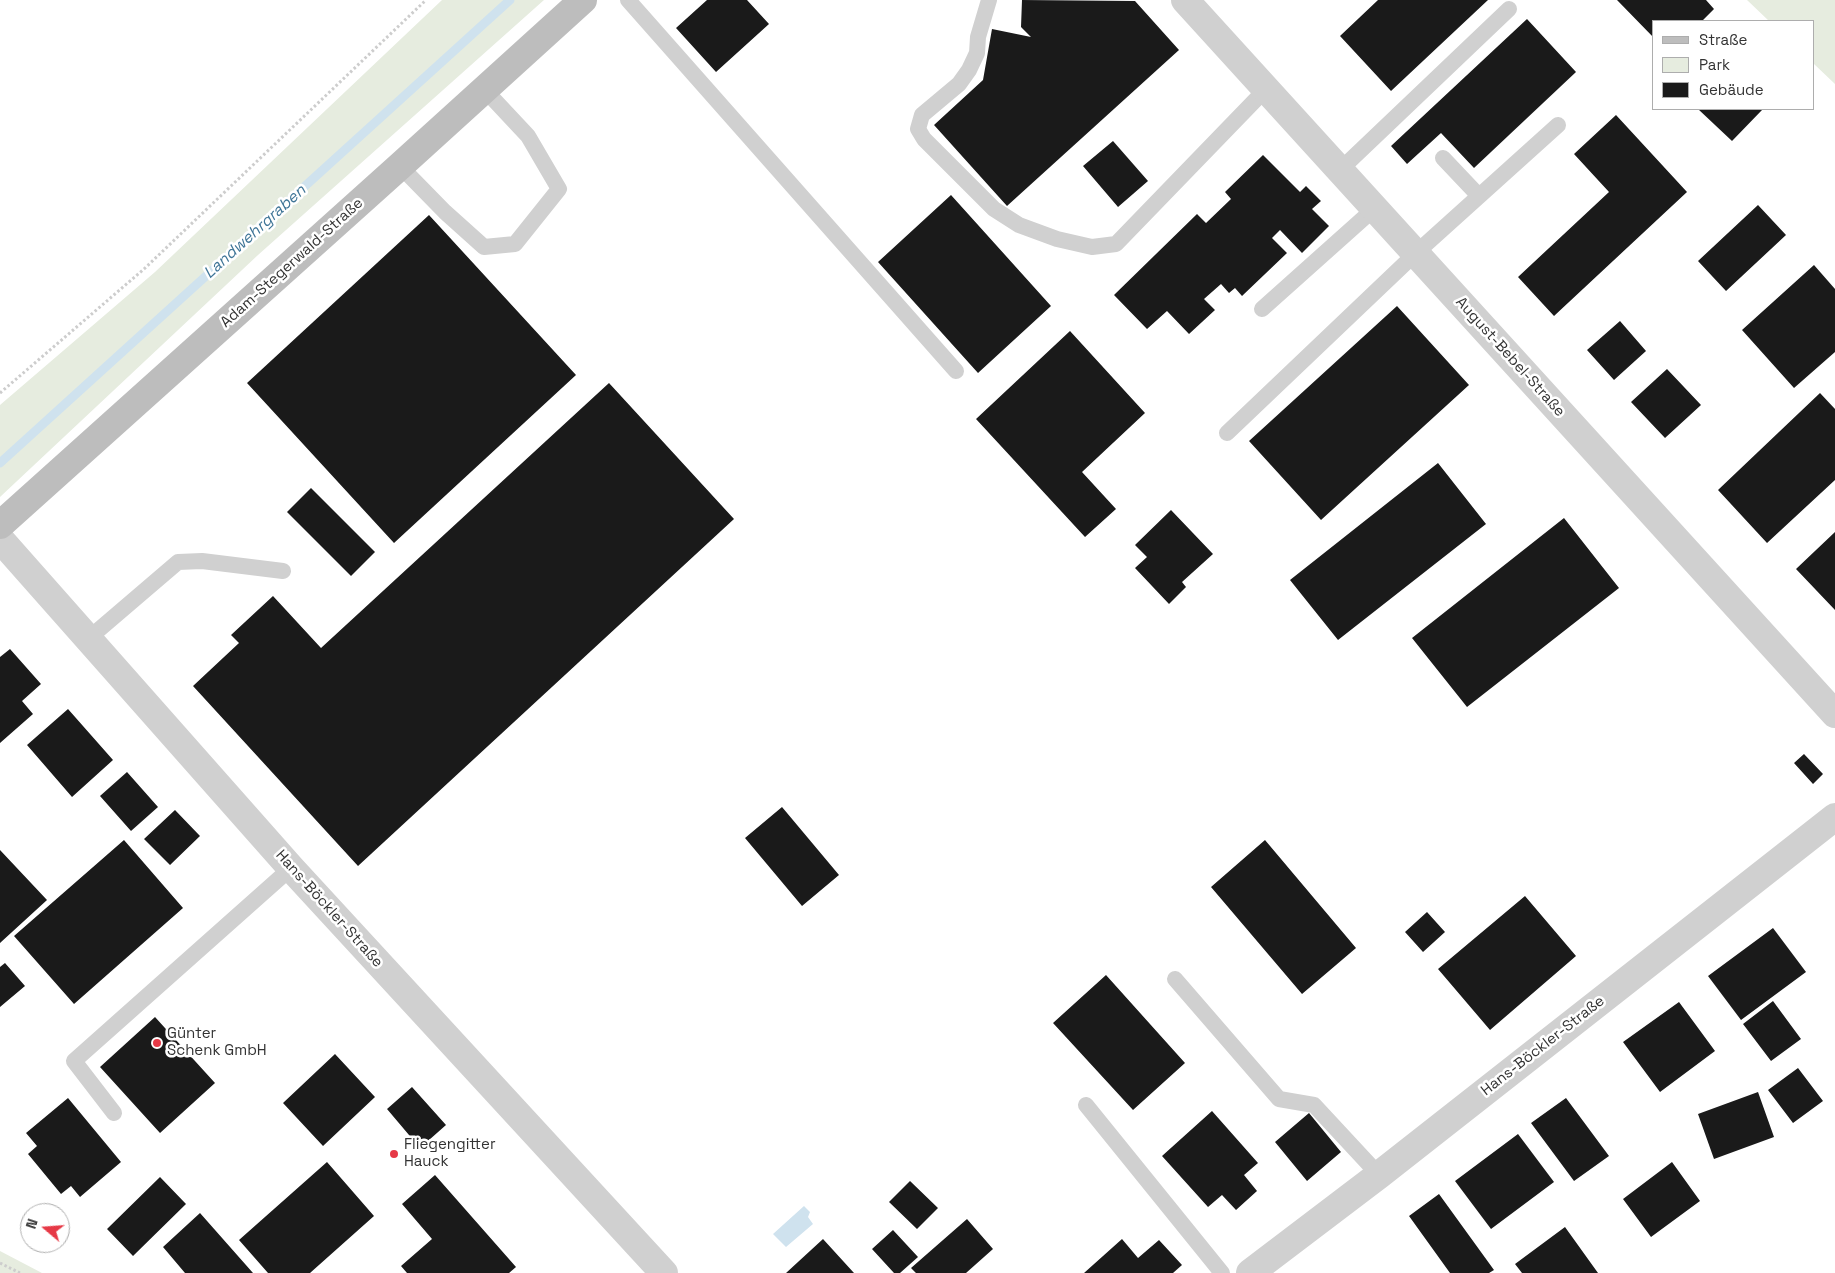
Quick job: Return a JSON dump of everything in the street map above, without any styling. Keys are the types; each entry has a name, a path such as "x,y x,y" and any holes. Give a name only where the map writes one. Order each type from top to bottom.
{"main road":[{"name":"Adam-Stegerwald-Straße","path":"0,524 583,0"}],"street":[{"name":"August-Bebel-Straße","path":"1185,0 1835,714"},
{"name":"Hans-Böckler-Straße","path":"0,539 291,868 664,1273"},
{"name":"Hans-Böckler-Straße","path":"1250,1273 1379,1175 1835,817"}],"lane":[{"path":"628,0 956,371"},
{"path":"989,0 978,37 977,54 969,70 959,84 922,115 918,129 924,139 994,209 1019,225 1057,238 1092,247 1116,244 1266,89"},
{"path":"1340,170 1508,9"},
{"path":"400,166 445,212 484,247 515,244 559,189 528,136 484,89"},
{"path":"1227,433 1416,254 1558,125"},
{"path":"1443,158 1479,196"},
{"path":"1262,309 1375,208"},
{"path":"88,639 178,562 202,560 283,571"},
{"path":"114,1113 74,1061 291,868"},
{"path":"1175,979 1280,1099 1314,1105 1379,1175"},
{"path":"1086,1105 1222,1273"}],"path":[{"path":"0,393 144,269 426,0"},
{"path":"0,1263 20,1273"}],"green space":[{"path":"442,0 544,0 258,255 0,497 0,405 155,272"},
{"path":"1747,0 1835,0 1835,84 1815,65 1815,20 1768,20"},
{"path":"0,1251 42,1273 0,1273"}],"water":[{"path":"804,1206 810,1212 808,1217 813,1224 786,1247 773,1234"}],"building":[{"path":"707,0 747,0 769,24 716,72 676,28"},
{"path":"1022,0 1135,1 1179,50 1007,206 934,125 983,80 992,29 1031,37 1021,27"},
{"path":"1378,0 1488,0 1391,91 1340,36"},
{"path":"1617,0 1706,0 1714,9 1703,20 1652,20 1652,36"},
{"path":"1527,19 1576,72 1474,168 1441,133 1407,164 1391,146"},
{"path":"1699,110 1762,110 1732,141"},
{"path":"1616,115 1687,192 1554,316 1518,277 1609,192 1574,154"},
{"path":"1113,141 1148,181 1118,207 1083,166"},
{"path":"1263,155 1300,192 1306,186 1321,201 1312,209 1329,226 1302,253 1280,230 1272,238 1287,253 1242,296 1235,288 1229,293 1221,284 1204,299 1215,310 1189,334 1167,311 1147,329 1114,295 1197,214 1206,223 1231,199 1225,192"},
{"path":"951,195 1051,306 978,373 878,262"},
{"path":"1758,205 1786,235 1726,291 1698,261"},
{"path":"429,215 576,375 394,543 247,383"},
{"path":"1814,265 1835,289 1835,352 1794,388 1742,330"},
{"path":"1397,306 1469,385 1321,520 1249,441"},
{"path":"1620,321 1646,351 1614,380 1587,350"},
{"path":"1070,331 1145,413 1082,472 1116,509 1085,537 976,419"},
{"path":"1667,369 1701,405 1665,438 1631,402"},
{"path":"609,383 734,519 358,866 193,686 239,643 231,635 273,596 321,648"},
{"path":"1820,393 1835,409 1835,480 1767,543 1718,490"},
{"path":"1438,463 1486,524 1338,640 1290,580"},
{"path":"311,488 375,552 351,576 287,512"},
{"path":"1171,510 1213,554 1182,582 1186,587 1169,604 1135,568 1147,557 1135,545"},
{"path":"1564,518 1619,588 1467,707 1412,638"},
{"path":"1835,532 1835,610 1796,569"},
{"path":"10,649 41,684 22,701 33,714 0,743 0,657"},
{"path":"68,709 113,760 72,797 27,745"},
{"path":"1804,754 1823,774 1813,784 1794,763"},
{"path":"127,772 158,807 131,831 100,796"},
{"path":"782,807 839,875 802,906 745,838"},
{"path":"175,810 200,836 170,865 144,839"},
{"path":"124,840 183,908 74,1004 14,936"},
{"path":"1265,840 1356,948 1302,994 1211,887"},
{"path":"0,850 47,900 0,943"},
{"path":"1525,896 1576,956 1490,1030 1438,969"},
{"path":"1427,912 1445,932 1423,952 1405,932"},
{"path":"1773,928 1806,972 1741,1020 1708,976"},
{"path":"5,963 25,986 0,1007 0,967"},
{"path":"1106,975 1185,1063 1133,1110 1053,1023"},
{"path":"1773,1001 1801,1039 1771,1061 1743,1024"},
{"path":"1679,1002 1715,1051 1660,1092 1623,1042"},
{"path":"155,1017 215,1083 160,1133 100,1067"},
{"path":"335,1054 375,1097 323,1146 283,1103"},
{"path":"1798,1068 1823,1101 1793,1123 1768,1090"},
{"path":"412,1087 446,1125 420,1148 387,1109"},
{"path":"1758,1092 1774,1137 1714,1159 1698,1114"},
{"path":"68,1098 121,1162 80,1197 71,1186 61,1194 28,1154 37,1146 26,1133"},
{"path":"1566,1098 1609,1156 1574,1181 1531,1123"},
{"path":"1212,1111 1258,1163 1244,1175 1257,1191 1236,1210 1222,1195 1208,1207 1162,1156"},
{"path":"1309,1113 1341,1152 1307,1181 1275,1142"},
{"path":"1518,1134 1554,1182 1491,1229 1455,1181"},
{"path":"327,1162 374,1216 310,1273 268,1273 239,1240"},
{"path":"1672,1162 1700,1201 1651,1237 1623,1199"},
{"path":"435,1175 516,1267 509,1273 407,1273 401,1266 432,1239 402,1204"},
{"path":"160,1177 186,1204 133,1256 107,1229"},
{"path":"910,1181 938,1208 917,1229 889,1202"},
{"path":"1439,1194 1494,1270 1489,1273 1450,1273 1409,1216"},
{"path":"200,1213 253,1273 185,1273 163,1247"},
{"path":"967,1219 993,1249 966,1273 916,1273 911,1268"},
{"path":"1565,1227 1598,1273 1522,1273 1515,1264"},
{"path":"893,1230 918,1257 900,1273 894,1273 872,1249"},
{"path":"823,1239 854,1273 786,1273"},
{"path":"1122,1239 1138,1258 1159,1240 1182,1265 1173,1273 1084,1273"}],"waterway":[{"name":"Landwehrgraben","path":"0,463 510,0"}],"place":[{"name":"Günter Schenk GmbH","path":"157,1043"},
{"name":"Fliegengitter Hauck","path":"394,1154"}]}
